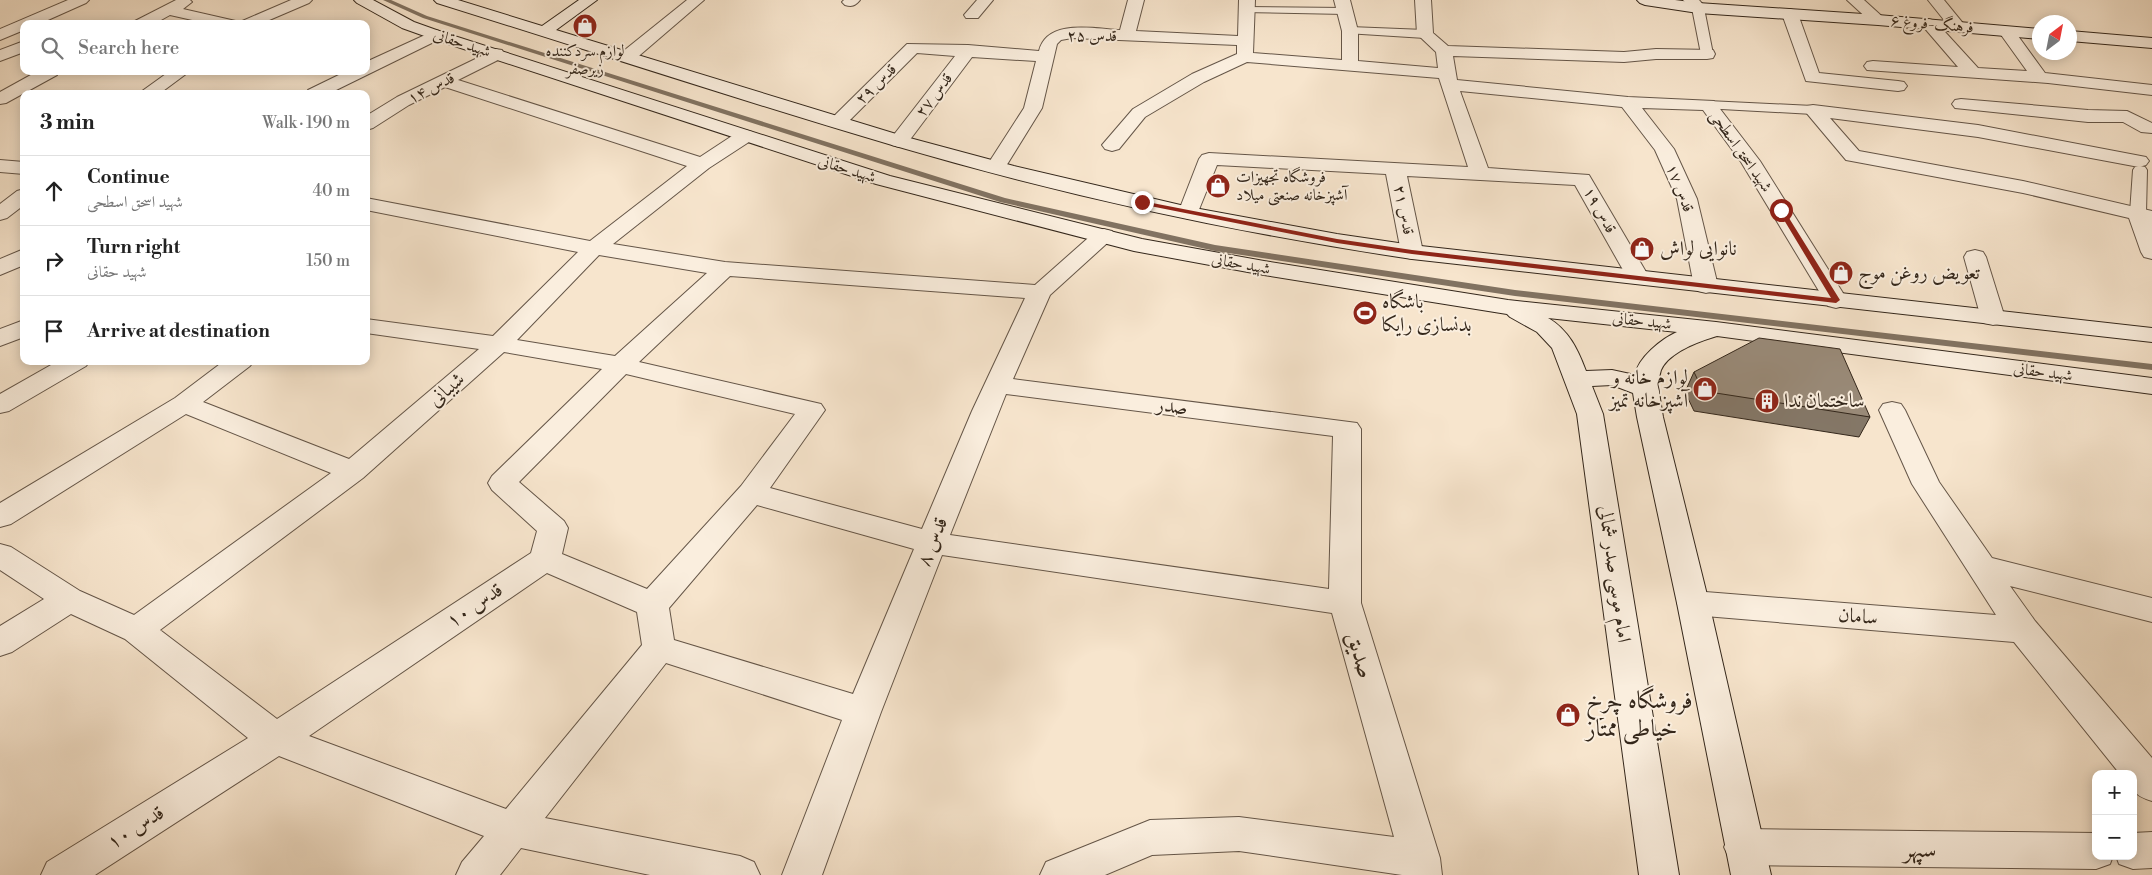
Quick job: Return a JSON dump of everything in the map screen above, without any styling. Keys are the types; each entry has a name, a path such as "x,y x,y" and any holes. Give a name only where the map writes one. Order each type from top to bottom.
{"street":[{"path":"34,20 81,0"},
{"path":"149,20 188,0"},
{"path":"256,20 304,0"},
{"name":"شهید حقانی","path":"362,0 408,25 436,35 883,180 1142,246 1254,266 1508,306 1716,329 2152,386"},
{"name":"شهید حقانی","path":"442,0 899,141 996,167 1189,213 1337,241 1412,252 2152,336"},
{"path":"543,32 589,0"},
{"path":"628,57 696,0"},
{"path":"972,15 985,0"},
{"path":"1127,36 1136,0"},
{"path":"1189,213 1209,159 1480,173 1449,79 1444,51 1425,34 1423,0"},
{"name":"فرهنگ-فروغ ۶","path":"1645,0 2032,34"},
{"path":"1855,0 1878,20"},
{"path":"1936,0 1958,26"},
{"path":"1112,145 1139,113 1245,49 1247,5"},
{"path":"1343,6 1350,31 1350,66"},
{"path":"168,10 214,20"},
{"path":"1790,14 1812,77 1898,86"},
{"path":"1929,24 1973,73"},
{"path":"0,35 20,26"},
{"path":"2007,32 2040,76"},
{"name":"قدس ۲۵","path":"996,167 1033,108 1048,42 1056,36 1072,33 1127,36 1245,49 1350,66 1628,102 1708,105"},
{"path":"370,67 436,35"},
{"path":"2077,37 2152,43"},
{"path":"0,44 20,46"},
{"path":"0,56 20,47"},
{"name":"قدس ۲۹","path":"838,121 913,48 968,50"},
{"path":"968,50 1044,56"},
{"name":"قدس ۲۷","path":"899,141 968,50"},
{"path":"1444,51 1624,57 1656,54 1707,54"},
{"name":"قدس ۱۴","path":"370,122 403,101 444,82 496,54"},
{"path":"1872,66 1939,72 2040,76 2152,90"},
{"path":"1939,72 1978,131"},
{"path":"0,100 44,75"},
{"path":"153,90 176,75"},
{"path":"322,90 353,75"},
{"path":"2076,80 2088,116"},
{"path":"444,82 702,164"},
{"path":"0,100 20,102"},
{"name":"قدس ۱۷","path":"1628,102 1664,149 1687,200 1706,286"},
{"path":"1813,110 1853,156 1920,146 1978,131 2144,168 2150,129 2127,117 2088,116 1961,104"},
{"name":"شهید اسحق اسطحی","path":"1708,105 1750,161 1836,300"},
{"path":"1813,110 1920,146 2023,187 2145,215 2152,252"},
{"name":"شیبانی","path":"137,630 353,471 499,344 594,248 702,164 744,136"},
{"path":"0,166 20,168"},
{"name":"قدس ۲۱","path":"1395,168 1412,252"},
{"name":"قدس ۱۹","path":"1480,173 1582,178 1638,277"},
{"path":"0,214 20,198"},
{"path":"370,205 594,248 725,269 1040,292"},
{"name":"قدس ۸","path":"802,875 863,712 997,385 1040,292 1104,236"},
{"path":"0,244 20,246"},
{"path":"1975,257 1993,318"},
{"path":"0,268 20,258"},
{"path":"652,605 545,558 553,528 502,483 621,365 725,269"},
{"name":"امام موسی صدر شمالی","path":"1508,306 1546,327 1564,346 1590,414 1659,875"},
{"path":"370,327 499,344 621,365 812,410 751,493 652,605"},
{"path":"1716,329 1683,338 1663,353 1649,368 1646,389 1650,417 1693,603 1748,861"},
{"path":"0,405 70,365"},
{"path":"0,517 184,404 236,365"},
{"path":"1577,381 1599,376 1618,378 1646,389"},
{"name":"صدر","path":"997,385 1347,429"},
{"path":"184,404 353,471"},
{"path":"1892,410 1926,484 2023,630 2152,785"},
{"name":"صدیق","path":"1347,429 1345,603 1421,866"},
{"path":"751,493 933,543 1345,603"},
{"path":"0,555 69,600 137,630 276,739 512,829 740,875"},
{"name":"قدس ۱۰","path":"61,875 276,739 545,558"},
{"path":"1982,567 2152,610"},
{"path":"0,643 69,600"},
{"name":"سامان","path":"1693,603 2023,630"},
{"path":"476,875 659,648 652,605"},
{"path":"659,648 863,712"},
{"path":"1060,875 1150,838 1239,834 1421,866"},
{"path":"2137,851 2152,850"},
{"name":"سپهر","path":"1748,861 2092,852"}],"lane":[{"path":"1694,4 1707,54"},
{"path":"1247,5 1343,6"},
{"path":"1350,31 1425,34"},
{"path":"1708,105 1813,110"},
{"path":"2144,168 2145,215"}],"building":[{"path":"1759,338 1840,349 1870,417 1703,391 1694,372"}],"waterway":[{"path":"386,0 425,17 1003,200 1215,248 1515,293 2152,367"}],"place":[{"name":"لوازم سردکننده زیرصفر","path":"585,26"},
{"name":"فروشگاه تجهیزات آشپزخانه صنعتی میلاد","path":"1218,186"},
{"name":"نانوایی لواش","path":"1642,249"},
{"name":"تعویض روغن موج","path":"1841,273"},
{"name":"باشگاه بدنسازی رایکا","path":"1365,313"},
{"name":"لوازم خانه و آشپزخانه تمیز","path":"1705,389"},
{"name":"ساختمان ندا","path":"1767,401"},
{"name":"فروشگاه چرخ خیاطی ممتاز","path":"1568,715"}],"route":[{"path":"1142,202 1189,213 1337,241 1412,252 1836,300 1781,210"}]}
